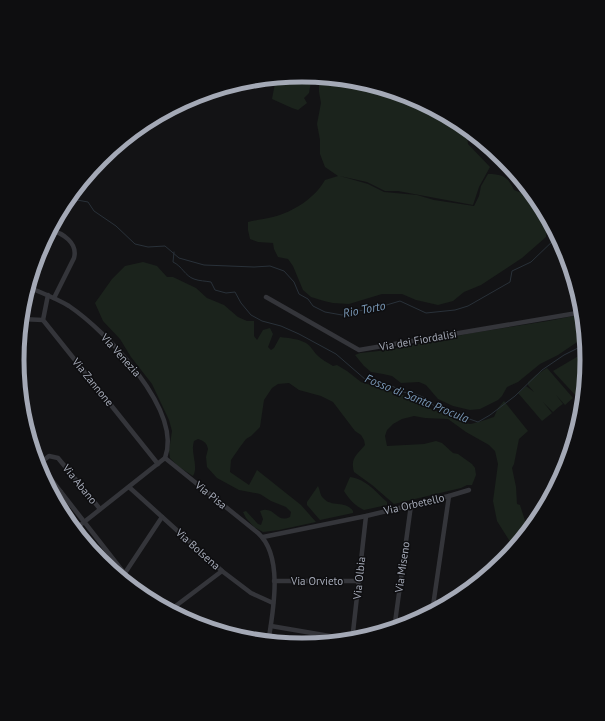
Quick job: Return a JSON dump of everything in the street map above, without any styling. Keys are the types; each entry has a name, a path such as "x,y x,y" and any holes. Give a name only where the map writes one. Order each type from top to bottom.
{"street":[{"path":"54,298 74,258 75,252 65,236 56,232"},
{"name":"Via Venezia","path":"33,289 48,295 71,308 99,331 145,383 160,411 166,432 168,447 165,458"},
{"path":"27,319 44,320 48,295"},
{"name":"Via dei Fiordalisi","path":"266,297 356,349 361,350 577,313"},
{"name":"Via Zannone","path":"44,320 158,464"},
{"name":"Via Abano","path":"42,459 49,456 58,458 100,509"},
{"path":"79,526 165,458"},
{"name":"Via Pisa","path":"165,458 263,537 271,556 274,581 269,637"},
{"path":"51,479 125,574 162,517"},
{"name":"Via Bolsena","path":"129,487 222,571 251,593 273,603"},
{"path":"449,496 469,490"},
{"name":"Via Orbetello","path":"263,537 366,516 410,504 449,496 433,607"},
{"name":"Via Miseno","path":"395,623 410,504"},
{"name":"Via Olbia","path":"353,635 360,581 366,516"},
{"path":"174,607 222,571"},
{"name":"Via Orvieto","path":"274,581 360,581"},
{"path":"271,626 336,637"}],"shaded area":[{"path":"311,82 309,93 304,98 307,103 298,110 272,99 275,84"},
{"path":"319,83 339,84 375,91 409,103 442,119 467,136 468,144 490,167 479,187 473,205 398,191 385,191 367,182 340,176 368,184 384,192 417,195 434,200 474,206 479,196 481,186 488,174 498,175 507,179 514,190 525,194 544,222 546,237 522,258 481,285 464,292 453,301 438,305 416,300 402,294 382,294 349,304 333,303 311,297 303,290 293,266 288,259 278,257 273,243 258,242 250,239 248,222 281,215 296,208 315,193 325,180 338,176 325,167 320,154 320,140 317,124 321,103"},
{"path":"143,262 157,266 167,277 173,277 196,288 207,298 224,305 238,317 247,321 254,321 254,336 257,340 263,330 270,328 273,334 268,347 271,350 274,348 280,337 306,343 317,355 333,366 337,365 347,371 361,382 419,400 432,409 449,413 467,423 472,424 494,417 498,408 504,401 528,431 519,439 512,468 516,487 517,504 520,505 526,525 512,543 497,521 493,501 498,464 495,451 489,445 466,432 448,419 414,416 402,419 393,424 387,430 385,436 387,446 424,444 436,441 442,443 453,453 458,454 472,464 475,468 476,475 472,485 394,504 354,472 353,463 357,454 365,445 364,440 361,435 355,431 333,402 321,396 299,390 289,383 278,384 272,388 264,400 260,427 246,439 231,460 230,472 249,485 257,470 301,505 316,522 263,532 254,527 243,512 246,511 258,524 261,525 263,519 260,511 269,510 278,517 285,519 290,517 291,512 286,507 271,501 260,494 239,490 217,478 207,467 206,457 208,447 198,439 194,441 193,446 195,472 193,476 179,467 170,458 169,451 172,431 169,420 152,384 131,357 120,339 103,321 95,303 112,279 125,266"},
{"path":"578,315 580,340 558,355 540,364 518,382 507,387 498,400 480,409 470,410 453,406 438,399 426,385 419,382 401,383 392,376 371,372 355,355 472,333"},
{"path":"581,355 579,396 577,397 553,371"},
{"path":"547,368 573,398 565,405 556,395 563,404 553,412 543,402 552,413 542,421 518,393 526,386 534,392 528,385 528,382"},
{"path":"350,477 361,480 370,486 387,502 387,505 364,510 358,506 344,491"},
{"path":"318,486 322,497 327,501 330,503 347,506 353,511 353,513 320,520 307,505 307,502"}],"waterway":[{"name":"Rio Torto","path":"75,201 77,200 88,202 94,211 116,226 135,244 148,247 165,246 179,258 204,265 254,267 270,266 284,271 294,282 299,294 308,299 313,306 325,312 342,315 373,309 400,301 426,313 455,310 468,306 510,282 512,271 531,262 554,240"},
{"name":"Fosso di Santa Procula","path":"174,252 173,262 191,278 211,282 215,290 226,293 235,292 241,303 251,315 262,321 281,326 299,334 336,354 366,380 381,382 402,392 412,393 423,397 433,405 478,422 515,396 542,370 564,355 580,347"}]}
